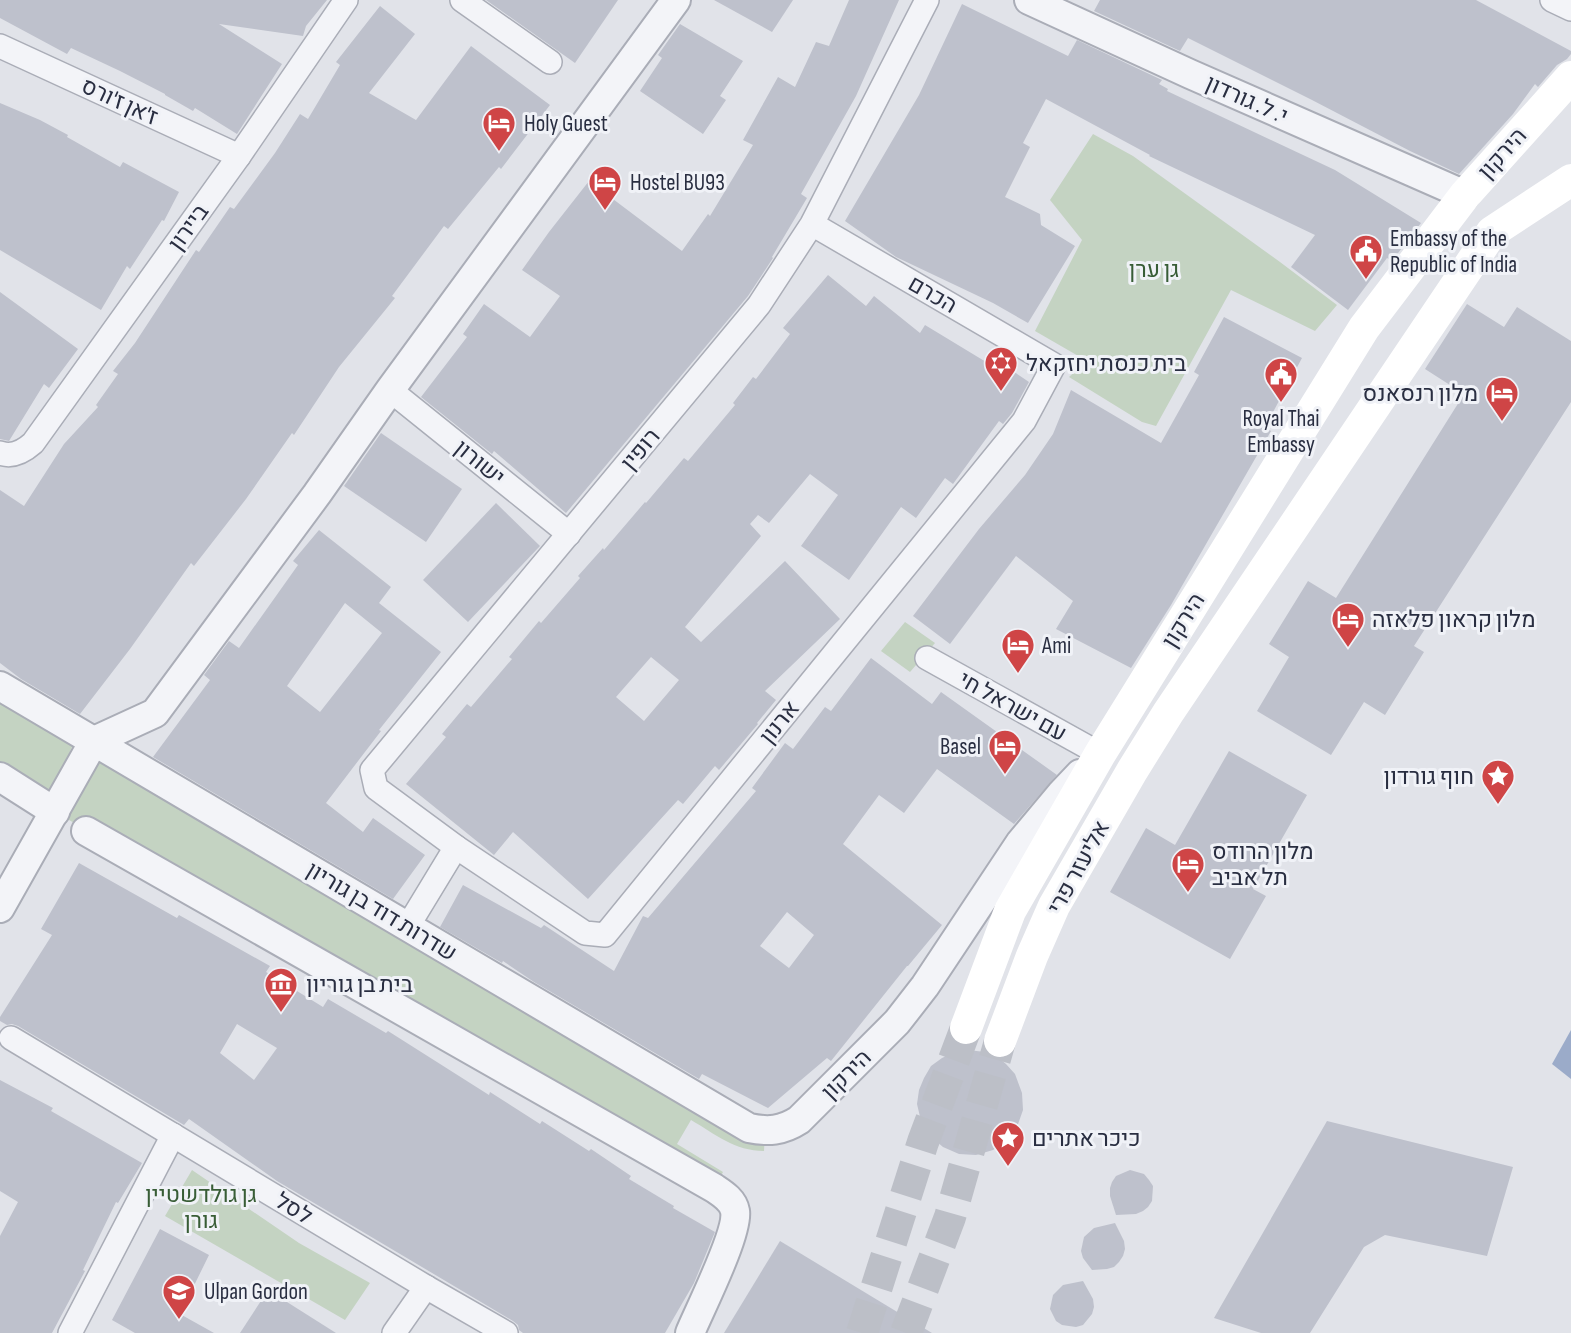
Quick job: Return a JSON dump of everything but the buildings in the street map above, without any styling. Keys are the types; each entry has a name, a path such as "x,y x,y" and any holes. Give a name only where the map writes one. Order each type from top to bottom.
{"main road":[{"name":"הירקון","path":"1100,754 1364,328 1465,195 1571,77"},
{"name":"הירקון","path":"1176,702 1492,232 1571,180"},
{"name":"אליעזר פרי","path":"1000,1041 1032,956 1055,906 1132,771 1176,702"},
{"name":"אליעזר פרי","path":"966,1028 1010,911 1100,754"}],"street":[{"name":"ביירון","path":"0,453 8,456 25,450 33,443 239,156 346,0"},
{"path":"462,0 550,62"},
{"path":"0,908 94,741 155,713 676,0"},
{"name":"רופין","path":"456,847 376,788 372,770 759,305 812,224 927,0"},
{"name":"י. ל. גורדון","path":"1030,0 1465,195"},
{"path":"1552,0 1571,9"},
{"name":"ז'אן ז'ורס","path":"0,46 239,156"},
{"name":"הכרם","path":"812,224 1054,365"},
{"name":"ארנון","path":"456,847 585,933 606,935 1024,421 1054,365"},
{"name":"ישורון","path":"390,390 569,534"},
{"name":"עם ישראל חי","path":"927,658 1100,754"},
{"name":"שדרות דוד בן גוריון","path":"0,686 749,1128 765,1131"},
{"name":"הירקון","path":"765,1131 787,1128 799,1120 897,1022 932,975 1020,843 1061,794 1100,754"},
{"path":"0,777 55,811"},
{"path":"86,831 727,1197 734,1208 733,1230 690,1333"},
{"path":"408,926 456,847"},
{"name":"לסל","path":"11,1038 506,1333"},
{"path":"70,1333 173,1135"},
{"path":"394,1333 426,1287"}],"green space":[{"name":"גן ערן","path":"1093,134 1133,156 1337,305 1315,331 1231,290 1156,426 1142,422 1069,377 1087,361 1035,331 1082,240 1050,200"},
{"path":"905,622 935,643 910,672 881,651"},
{"path":"0,694 75,740 68,756 56,809 94,756 765,1131 764,1151 734,1145 691,1120 677,1144 723,1172 714,1188 55,812 0,778"},
{"name":"גן גולדשטיין גורן","path":"192,1170 299,1243 370,1283 345,1320 165,1216"}],"water":[{"path":"1571,1030 1571,1079 1552,1064"}],"tunnel":[{"path":"862,1333 923,1142 966,1028"},
{"path":"906,1333 950,1217 1000,1041"}],"place":[{"name":"Holy Guest","path":"499,153"},
{"name":"Hostel BU93","path":"605,212"},
{"name":"Embassy of the Republic of India","path":"1366,281"},
{"name":"בית כנסת יחזקאל","path":"1001,393"},
{"name":"Royal Thai Embassy","path":"1281,404"},
{"name":"מלון רנסאנס","path":"1502,423"},
{"name":"מלון קראון פלאזה","path":"1348,649"},
{"name":"Ami","path":"1018,675"},
{"name":"Basel","path":"1005,776"},
{"name":"חוף גורדון","path":"1498,806"},
{"name":"מלון הרודס תל אביב","path":"1188,894"},
{"name":"בית בן גוריון","path":"281,1014"},
{"name":"כיכר אתרים","path":"1008,1168"},
{"name":"Ulpan Gordon","path":"179,1321"}]}
